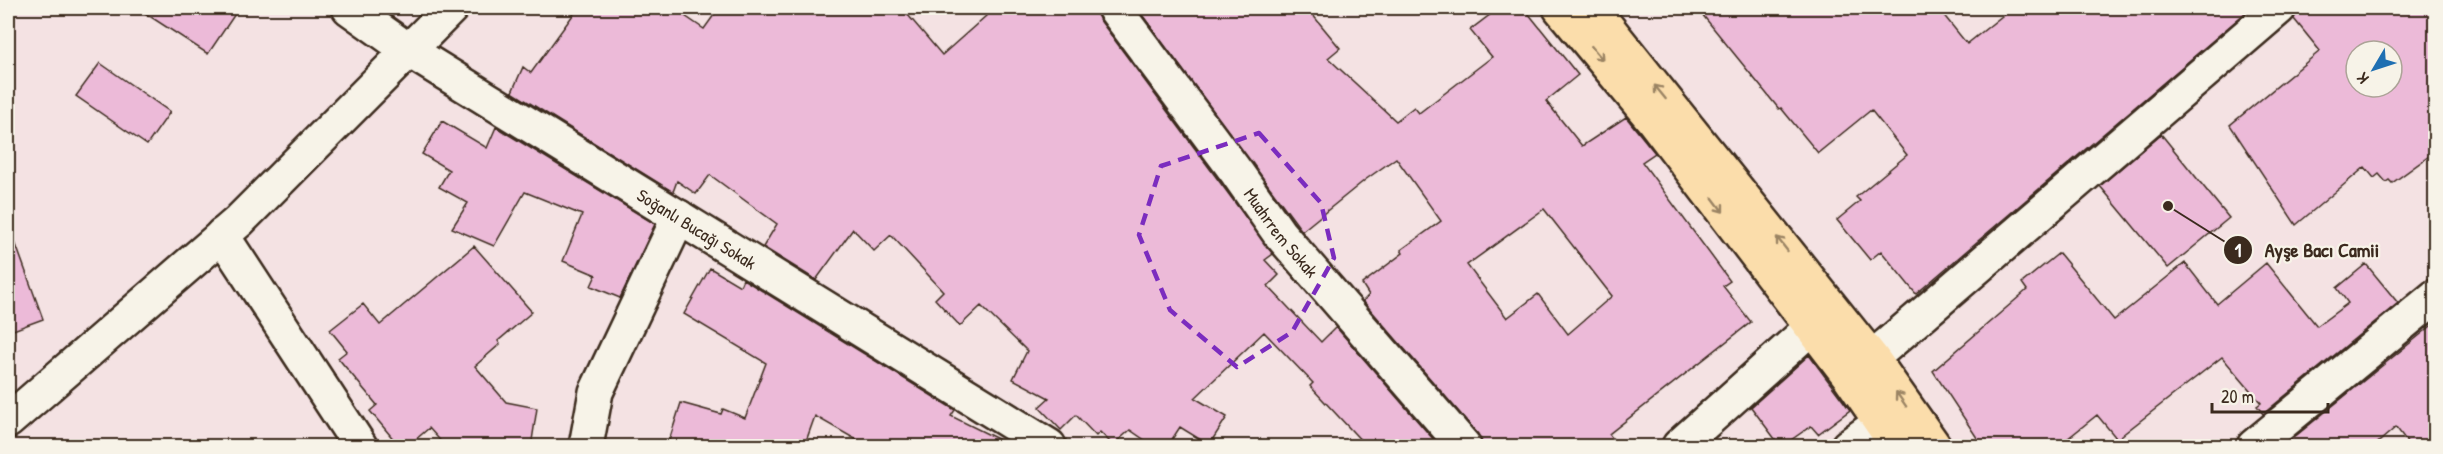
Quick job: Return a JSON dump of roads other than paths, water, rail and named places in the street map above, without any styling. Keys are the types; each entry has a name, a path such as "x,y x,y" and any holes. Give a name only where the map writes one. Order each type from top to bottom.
{"main road":[{"path":"1560,8 1653,120 1812,327 1861,367 1889,435"},
{"path":"1592,8 1861,367 1934,447"}],"street":[{"name":"Soğanlı Bucağı Sokak","path":"349,8 408,50 1049,447"},
{"path":"8,421 239,221 450,8"},
{"name":"Muahrrem Sokak","path":"1113,8 1237,173 1279,233 1464,447"},
{"path":"1861,367 2279,8"},
{"path":"585,447 596,392 679,217"},
{"path":"222,235 360,447"},
{"path":"2254,447 2436,296"},
{"path":"1679,447 1812,327"},
{"path":"1848,447 1889,435"}],"place":[{"name":"Ayşe Bacı Camii","path":"2168,206"}]}
